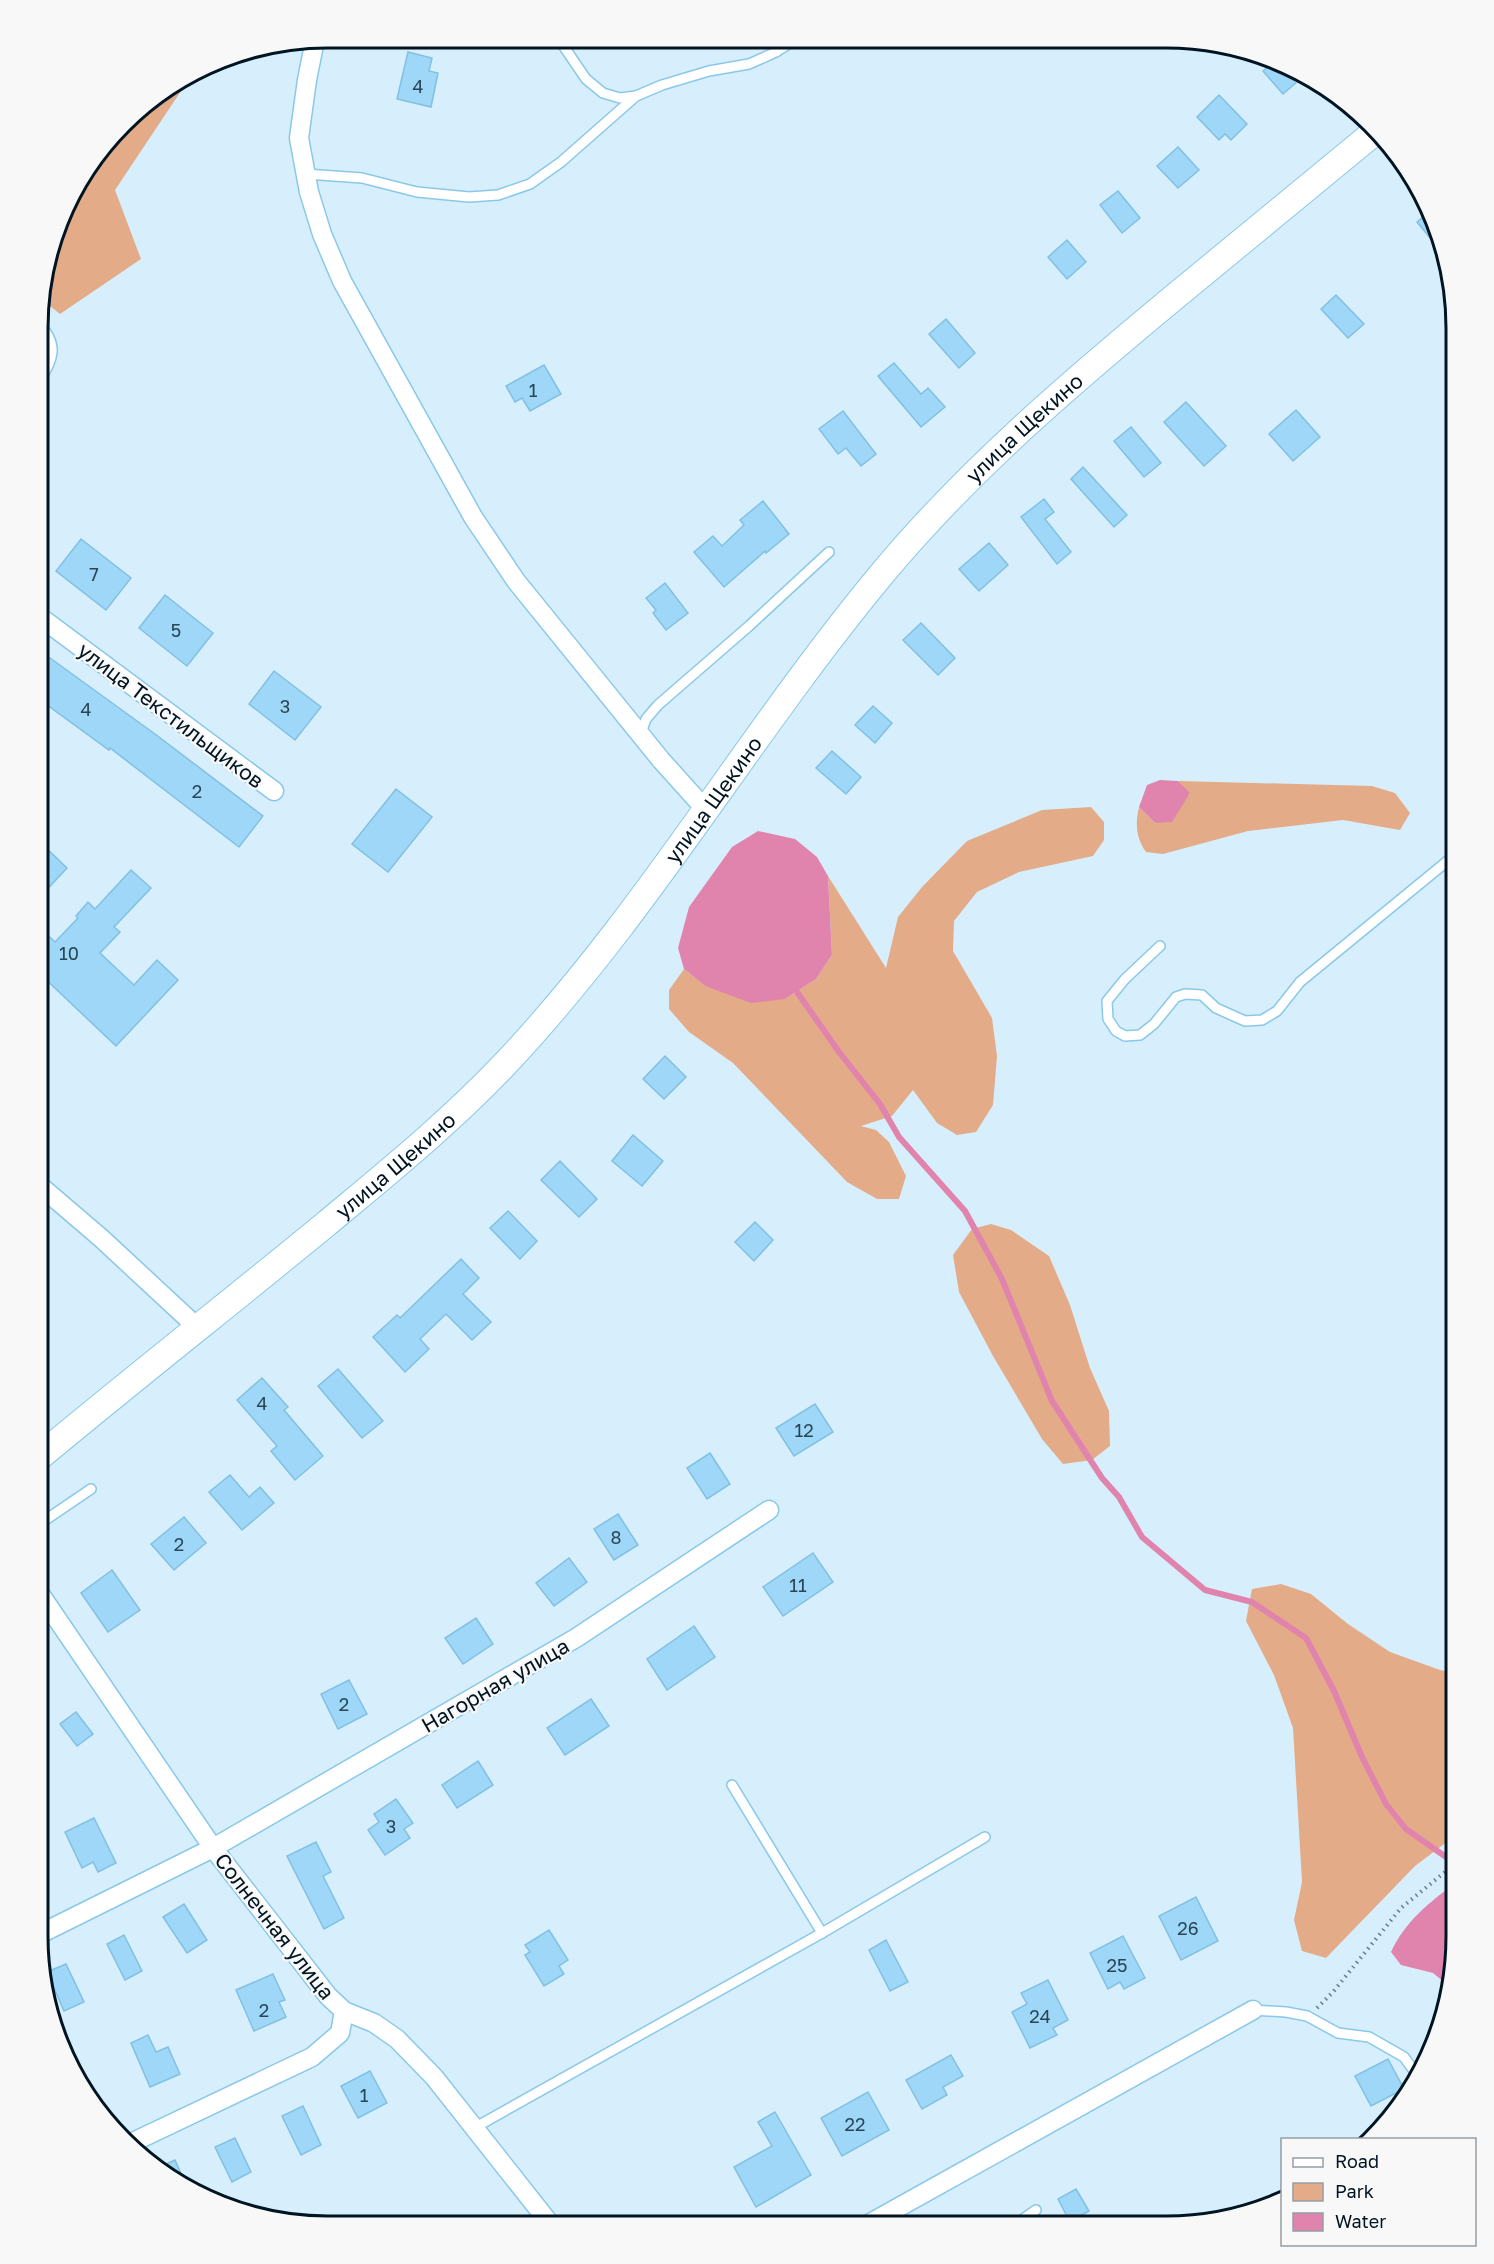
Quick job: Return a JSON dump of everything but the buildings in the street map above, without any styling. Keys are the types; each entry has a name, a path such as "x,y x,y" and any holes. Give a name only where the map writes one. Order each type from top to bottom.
{"main road":[{"name":"улица Щекино","path":"48,1450 199,1329 415,1150 502,1067 585,972 625,921 814,660 881,575 967,481 1042,410 1122,340 1370,136"}],"street":[{"path":"313,49 299,138 322,234 342,281 473,517 516,581 706,810"},
{"name":"улица Текстильщиков","path":"48,623 274,791"},
{"path":"48,1193 101,1238 199,1329"},
{"name":"Нагорная улица","path":"48,1930 213,1848 576,1638 769,1510"},
{"name":"Солнечная улица","path":"48,1606 213,1848 328,1996 344,2011 374,2023 398,2039 434,2077 544,2216"},
{"path":"883,2216 1253,2010"},
{"path":"136,2140 312,2057 340,2033 344,2011"}],"lane":[{"path":"565,48 586,79 603,93 620,98 636,96 662,85 709,71 749,64 782,48"},
{"path":"306,174 362,178 417,192 469,197 498,195 530,184 561,162 636,96"},
{"path":"48,340 52,347 51,363 48,368"},
{"path":"640,733 646,719 658,705 749,626 829,552"},
{"path":"1160,946 1125,978 1107,1001 1108,1019 1116,1031 1125,1036 1140,1035 1154,1024 1176,997 1185,994 1202,995 1216,1008 1245,1021 1262,1020 1277,1011 1300,981 1446,862"},
{"path":"48,1518 91,1489"},
{"path":"732,1785 822,1934"},
{"path":"474,2128 822,1934 985,1837"},
{"path":"1253,2010 1307,2016 1338,2033 1369,2037 1404,2057 1413,2068"},
{"path":"1027,2216 1036,2210"}],"path":[{"path":"1307,2016 1334,1992 1401,1908 1446,1871"}],"green space":[{"path":"183,88 115,190 141,259 60,314 49,305 53,273 69,221 85,188 117,143 143,117"},
{"path":"1178,781 1372,786 1395,793 1410,813 1400,830 1343,820 1248,831 1163,854 1146,852 1137,831 1139,807 1155,823 1190,794"},
{"path":"1091,807 1104,822 1104,840 1093,856 1019,872 977,892 954,921 953,951 992,1018 997,1056 993,1105 976,1132 957,1135 937,1123 913,1090 892,1116 861,1126 876,1130 889,1142 906,1176 899,1199 877,1199 847,1182 733,1063 689,1032 669,1009 669,990 684,969 705,986 785,999 816,979 832,955 828,876 886,968 898,917 922,887 967,841 1042,810"},
{"path":"991,1224 1011,1230 1049,1256 1070,1305 1090,1368 1109,1411 1110,1446 1092,1460 1063,1464 1042,1439 993,1356 959,1292 953,1255 972,1229"},
{"path":"1281,1584 1311,1594 1348,1624 1390,1652 1446,1671 1446,1843 1415,1866 1326,1958 1302,1951 1294,1920 1302,1882 1293,1728 1274,1675 1246,1621 1252,1589"}],"water":[{"path":"1160,780 1178,781 1190,793 1172,822 1155,823 1139,807 1147,785"},
{"path":"758,831 795,839 817,857 828,876 832,955 816,979 785,999 751,1003 705,986 684,969 678,948 689,907 732,847"},
{"path":"1446,1890 1443,1981 1433,1973 1401,1965 1391,1952 1403,1931"}],"waterway":[{"path":"797,992 839,1052 880,1104 899,1137 965,1211 1002,1279 1052,1401 1102,1478 1119,1497 1142,1537 1205,1590 1252,1602 1306,1638 1334,1691 1362,1757 1386,1804 1406,1829 1446,1857"}]}
